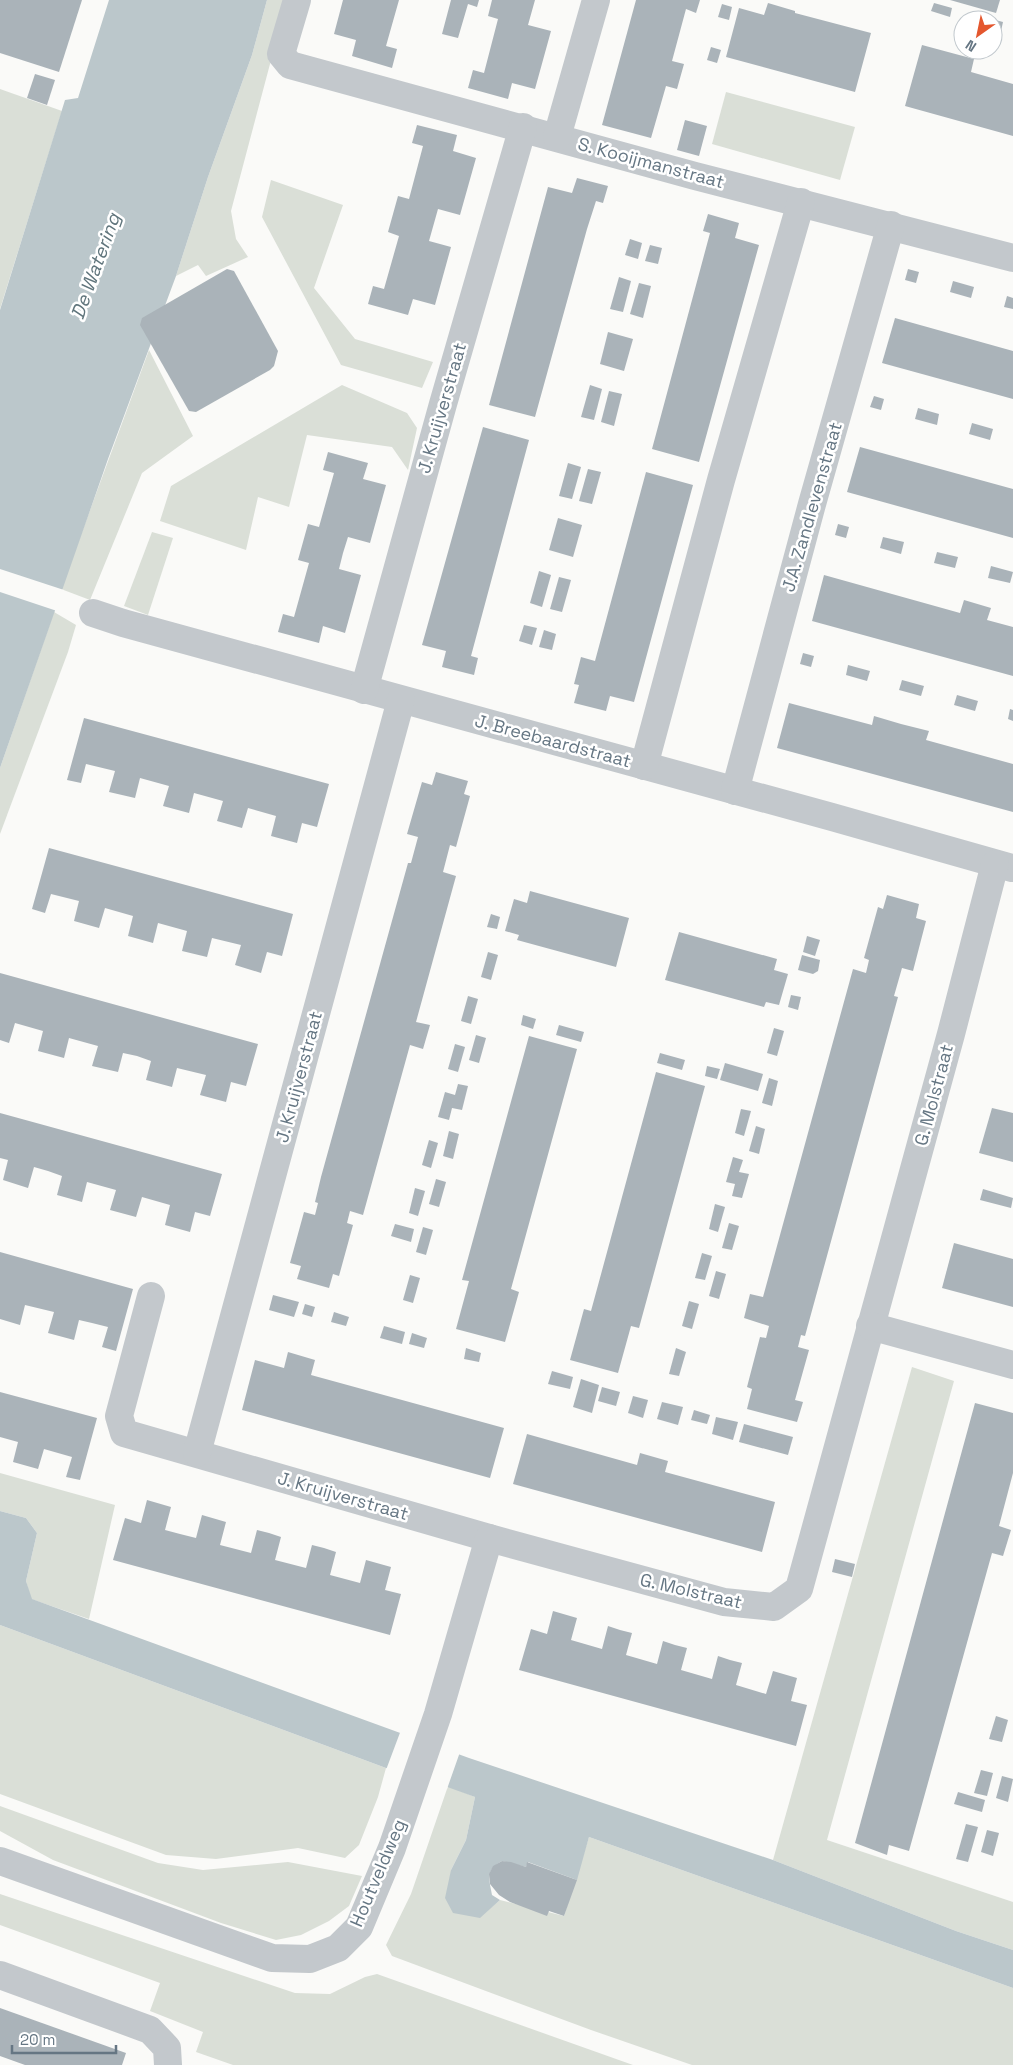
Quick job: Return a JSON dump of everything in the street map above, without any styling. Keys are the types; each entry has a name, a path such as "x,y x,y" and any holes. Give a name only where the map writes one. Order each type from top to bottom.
{"street":[{"name":"S. Kooijmanstraat","path":"297,0 281,54 290,65 523,127 695,176 892,225 1013,258"},
{"path":"557,137 596,0"},
{"name":"J. Kruijverstraat","path":"364,690 443,404 523,127"},
{"path":"644,766 721,480 801,202"},
{"name":"J.A. Zandlevenstraat","path":"735,791 814,495 892,225"},
{"name":"J. Breebaardstraat","path":"93,613 123,624 1004,866"},
{"name":"J. Kruijverstraat","path":"197,1453 401,700"},
{"name":"G. Molstraat","path":"489,1538 724,1602 774,1608 799,1589 951,1034 1004,866"},
{"name":"J. Kruijverstraat","path":"151,1296 119,1416 124,1433 489,1538"},
{"path":"870,1326 1013,1365"},
{"name":"Houtveldweg","path":"0,1861 272,1958 310,1959 338,1948 359,1927 392,1848 438,1714 489,1538"},
{"path":"0,1975 150,2030 167,2048 168,2065"}],"shaded area":[{"path":"267,0 287,0 231,211 236,239 248,257 206,276 198,265 176,276 208,177 252,55"},
{"path":"0,89 62,111 0,309"},
{"path":"726,92 855,127 840,180 712,144"},
{"path":"271,180 343,205 314,288 355,339 433,362 422,388 341,365 262,217"},
{"path":"149,350 193,436 142,473 90,600 61,589"},
{"path":"342,385 407,413 417,428 408,470 392,447 307,435 289,507 258,497 246,550 160,521 171,486"},
{"path":"152,532 173,538 148,615 124,606"},
{"path":"54,612 76,625 68,652 0,834 0,768"},
{"path":"912,1367 954,1381 827,1840 1013,1902 1013,1950 956,1931 773,1860"},
{"path":"0,1473 115,1505 89,1619 31,1599 26,1581 37,1533 26,1518 0,1511"},
{"path":"0,1625 386,1768 378,1797 359,1845 345,1858 298,1848 216,1859 166,1855 0,1794"},
{"path":"448,1786 475,1797 466,1840 451,1870 480,1917 500,1900 564,1916 589,1837 1013,1988 1013,2065 692,2065 591,2030 392,1956 386,1945 411,1894"},
{"path":"0,1806 158,1863 203,1870 288,1862 362,1876 349,1906 329,1921 301,1935 276,1940 221,1923 53,1860 0,1831"},
{"path":"0,1894 295,1993 330,1994 365,1977 377,1974 633,2065 233,2065 196,2052 203,2032 150,2011 160,1983 0,1925"}],"water":[{"name":"De Watering","path":"109,0 267,0 252,55 208,177 176,276 108,459 0,768 0,310 65,100 78,98"},
{"path":"0,1511 26,1518 37,1533 26,1581 32,1599 469,1758 773,1860 956,1931 1013,1950 1013,1988 589,1837 577,1880 528,1862 526,1867 502,1861 493,1868 489,1875 492,1895 500,1900 480,1918 453,1913 445,1898 451,1870 466,1840 475,1797 417,1776 386,1768 0,1625"}],"pier":[{"path":"0,569 64,590 57,611 0,592"},
{"path":"401,1730 460,1752 447,1789 417,1778 386,1770"}],"building":[{"path":"0,0 82,0 59,72 0,53"},
{"path":"343,0 399,0 386,46 397,49 392,68 352,56 356,40 334,34"},
{"path":"451,0 479,0 477,7 468,4 458,38 442,34"},
{"path":"492,0 535,0 528,25 551,31 535,89 512,83 508,99 468,88 473,70 484,73 498,19 488,16"},
{"path":"636,0 700,0 696,13 686,9 672,61 684,64 677,89 666,86 651,138 602,125"},
{"path":"950,0 1000,0 997,10 985,10"},
{"path":"768,3 795,11 795,13 871,33 855,92 726,57 739,8 764,15"},
{"path":"934,3 952,8 950,17 931,11"},
{"path":"722,4 732,7 729,20 718,17"},
{"path":"922,45 953,53 953,60 974,60 971,72 1013,84 1013,136 905,106"},
{"path":"711,47 721,50 717,63 707,60"},
{"path":"35,74 55,80 47,105 27,98"},
{"path":"685,120 707,126 699,156 677,150"},
{"path":"417,125 457,135 453,151 476,158 460,215 438,209 429,241 451,247 435,305 413,299 408,315 368,304 373,286 384,289 399,236 388,232 398,196 409,199 423,146 412,143"},
{"path":"577,178 608,186 603,203 596,201 587,229 535,417 489,405 548,187 572,193"},
{"path":"708,214 739,223 735,238 759,245 699,462 652,449 710,233 703,231"},
{"path":"630,239 642,243 638,259 625,255"},
{"path":"650,245 662,248 658,264 645,261"},
{"path":"227,269 234,271 278,351 274,366 196,412 189,411 140,325 142,318"},
{"path":"908,269 919,272 916,283 905,280"},
{"path":"619,277 631,281 623,312 610,309"},
{"path":"953,281 974,287 971,298 950,292"},
{"path":"639,283 651,286 643,318 630,314"},
{"path":"1007,296 1013,298 1013,309 1004,307"},
{"path":"895,318 1013,351 1013,399 882,363"},
{"path":"608,332 633,339 624,371 600,364"},
{"path":"590,385 602,389 594,420 581,417"},
{"path":"609,391 622,394 614,426 601,422"},
{"path":"874,396 884,399 881,410 870,407"},
{"path":"918,408 939,414 937,425 915,419"},
{"path":"972,423 993,429 990,440 969,434"},
{"path":"483,427 529,440 471,656 478,658 474,675 442,667 446,651 422,645"},
{"path":"860,447 1013,489 1013,538 847,492"},
{"path":"328,452 368,463 363,479 386,485 370,543 348,537 343,553 339,569 361,575 345,633 323,626 319,643 278,632 283,614 294,617 309,563 298,560 308,524 319,527 334,473 323,470"},
{"path":"568,463 581,467 572,499 559,496"},
{"path":"588,469 601,472 592,504 579,501"},
{"path":"646,472 693,485 634,702 610,696 606,711 574,703 579,685 574,684 581,657 595,661"},
{"path":"558,518 582,525 573,557 549,550"},
{"path":"838,524 849,527 846,538 835,535"},
{"path":"883,537 904,542 901,554 880,548"},
{"path":"937,552 958,557 955,568 934,563"},
{"path":"991,566 1013,572 1010,583 988,578"},
{"path":"539,571 551,575 542,607 530,603"},
{"path":"824,575 960,613 964,600 991,608 987,620 1013,627 1013,676 812,621"},
{"path":"559,577 571,580 562,612 550,609"},
{"path":"524,625 537,628 532,645 519,641"},
{"path":"544,630 556,634 552,650 539,647"},
{"path":"803,653 814,656 811,667 800,664"},
{"path":"848,665 870,671 867,681 846,675"},
{"path":"902,680 924,686 921,696 899,690"},
{"path":"957,695 978,701 975,711 954,705"},
{"path":"789,703 872,725 874,716 929,731 926,740 1013,764 1013,812 777,748"},
{"path":"1010,709 1013,710 1013,721 1008,719"},
{"path":"84,718 329,784 317,827 302,823 297,843 271,836 276,816 248,808 242,828 217,821 223,801 194,793 189,813 163,806 169,786 140,778 135,798 109,792 115,771 86,764 81,783 67,780"},
{"path":"436,772 468,781 464,794 470,796 456,847 450,845 443,872 456,876 416,1022 430,1025 423,1049 410,1045 363,1215 350,1211 347,1223 353,1225 339,1276 333,1274 329,1288 297,1279 301,1266 290,1263 304,1212 315,1215 318,1203 315,1202 321,1177 408,863 411,863 418,837 407,834 422,782 432,785"},
{"path":"49,848 293,914 282,956 267,952 261,973 235,965 241,945 212,938 207,957 182,951 187,931 158,923 153,943 128,936 133,916 105,908 99,928 74,921 79,901 51,894 45,913 32,909"},
{"path":"530,891 629,918 616,967 517,940 519,935 505,931 514,899 527,903"},
{"path":"887,895 919,904 916,918 926,921 913,971 902,968 894,996 898,997 805,1336 801,1335 798,1347 809,1350 795,1400 803,1402 797,1422 747,1409 752,1389 747,1387 760,1337 766,1338 769,1326 744,1318 750,1294 763,1297 853,969 866,973 869,960 864,958 878,907 883,909"},
{"path":"491,914 500,917 497,929 487,927"},
{"path":"679,932 777,959 774,970 788,974 779,1005 766,1002 764,1007 665,980"},
{"path":"807,936 820,940 815,956 803,952"},
{"path":"488,952 498,955 491,980 481,977"},
{"path":"802,955 820,960 818,971 813,974 798,970"},
{"path":"0,973 258,1044 246,1086 231,1082 226,1102 200,1095 206,1075 177,1068 172,1087 146,1080 151,1061 137,1056 123,1053 118,1072 92,1066 98,1046 69,1038 64,1058 38,1051 43,1031 15,1023 9,1043 0,1040"},
{"path":"791,995 801,997 798,1010 788,1007"},
{"path":"468,996 478,999 471,1024 461,1021"},
{"path":"523,1015 536,1019 533,1029 521,1025"},
{"path":"559,1025 584,1032 581,1042 556,1035"},
{"path":"774,1028 784,1031 777,1056 767,1053"},
{"path":"476,1035 486,1038 479,1063 469,1060"},
{"path":"529,1036 577,1049 511,1289 519,1292 505,1342 456,1329 469,1281 462,1280"},
{"path":"455,1044 465,1047 458,1072 448,1069"},
{"path":"660,1053 685,1060 682,1070 657,1063"},
{"path":"725,1063 763,1074 758,1091 720,1080"},
{"path":"707,1066 720,1069 717,1079 705,1076"},
{"path":"656,1072 705,1086 639,1328 631,1326 618,1373 570,1360 584,1309 591,1311"},
{"path":"769,1078 778,1081 772,1106 762,1103"},
{"path":"458,1084 468,1086 462,1110 452,1108 449,1120 438,1117 445,1092 455,1095"},
{"path":"992,1108 1013,1113 1013,1162 979,1153"},
{"path":"741,1109 751,1111 744,1136 735,1133"},
{"path":"0,1113 222,1174 210,1216 195,1212 190,1232 165,1225 170,1205 142,1197 136,1217 110,1210 116,1190 87,1182 82,1202 57,1195 62,1176 34,1167 28,1188 3,1180 8,1160 0,1158"},
{"path":"756,1126 765,1129 759,1154 749,1151"},
{"path":"449,1131 459,1134 453,1159 443,1156"},
{"path":"429,1140 438,1143 431,1168 422,1165"},
{"path":"733,1157 743,1160 739,1172 749,1174 742,1198 732,1196 735,1184 726,1182"},
{"path":"436,1179 446,1182 439,1207 429,1204"},
{"path":"415,1188 425,1191 418,1216 409,1213"},
{"path":"983,1189 1013,1198 1011,1208 980,1200"},
{"path":"715,1204 725,1207 718,1232 709,1229"},
{"path":"729,1223 739,1226 732,1250 722,1248"},
{"path":"395,1224 414,1229 411,1242 391,1236"},
{"path":"423,1227 433,1230 426,1255 416,1252"},
{"path":"954,1243 1013,1259 1013,1307 942,1288"},
{"path":"0,1252 133,1289 116,1351 102,1347 108,1327 79,1320 74,1340 48,1333 54,1312 25,1305 20,1325 0,1319"},
{"path":"702,1253 712,1256 705,1280 695,1278"},
{"path":"716,1271 726,1274 719,1299 709,1296"},
{"path":"410,1275 420,1278 413,1303 403,1300"},
{"path":"273,1295 299,1302 294,1317 269,1310"},
{"path":"689,1301 699,1304 692,1329 682,1326"},
{"path":"305,1304 315,1307 312,1317 302,1314"},
{"path":"334,1312 349,1317 346,1326 331,1322"},
{"path":"384,1326 405,1332 402,1344 380,1338"},
{"path":"412,1333 427,1338 424,1348 409,1344"},
{"path":"466,1348 481,1353 479,1362 464,1359"},
{"path":"676,1348 686,1352 679,1376 669,1374"},
{"path":"288,1352 315,1360 311,1375 504,1428 490,1478 242,1410 255,1360 284,1368"},
{"path":"552,1371 573,1377 570,1389 548,1384"},
{"path":"581,1379 599,1385 592,1413 573,1407"},
{"path":"602,1387 620,1392 616,1406 598,1401"},
{"path":"0,1392 97,1418 80,1480 66,1477 72,1457 44,1449 38,1469 13,1462 18,1442 0,1437"},
{"path":"633,1396 648,1400 643,1418 628,1413"},
{"path":"662,1402 683,1407 678,1425 657,1419"},
{"path":"975,1403 1013,1413 1013,1473 999,1526 1011,1530 1003,1556 992,1553 909,1851 889,1845 887,1855 855,1843"},
{"path":"694,1410 710,1415 707,1424 691,1420"},
{"path":"716,1417 738,1422 733,1440 712,1434"},
{"path":"744,1424 793,1437 788,1455 739,1442"},
{"path":"527,1434 637,1465 640,1453 668,1461 665,1472 775,1502 762,1552 513,1484"},
{"path":"147,1500 171,1507 165,1530 196,1538 202,1515 226,1522 220,1545 251,1553 257,1530 269,1533 281,1537 275,1560 306,1568 312,1545 324,1548 336,1552 330,1575 360,1583 366,1560 391,1567 385,1590 401,1594 390,1635 113,1560 125,1518 141,1523"},
{"path":"835,1559 855,1564 852,1577 832,1572"},
{"path":"553,1611 577,1618 571,1640 602,1649 608,1626 632,1633 626,1655 657,1664 663,1641 687,1648 681,1670 712,1679 718,1656 742,1663 736,1685 766,1694 773,1671 797,1678 791,1701 807,1705 796,1746 519,1670 531,1629 547,1634"},
{"path":"996,1716 1008,1720 1002,1742 989,1739"},
{"path":"981,1770 993,1773 987,1796 974,1793"},
{"path":"1002,1776 1013,1779 1008,1802 996,1798"},
{"path":"958,1792 985,1800 982,1812 954,1804"},
{"path":"966,1824 978,1827 968,1862 956,1859"},
{"path":"987,1830 999,1833 993,1856 981,1852"},
{"path":"502,1861 526,1867 527,1862 577,1880 564,1916 549,1911 547,1916 510,1902 499,1895 490,1884 489,1874 493,1866"},
{"path":"0,2008 126,2053 122,2065 25,2065 0,2056"}]}
